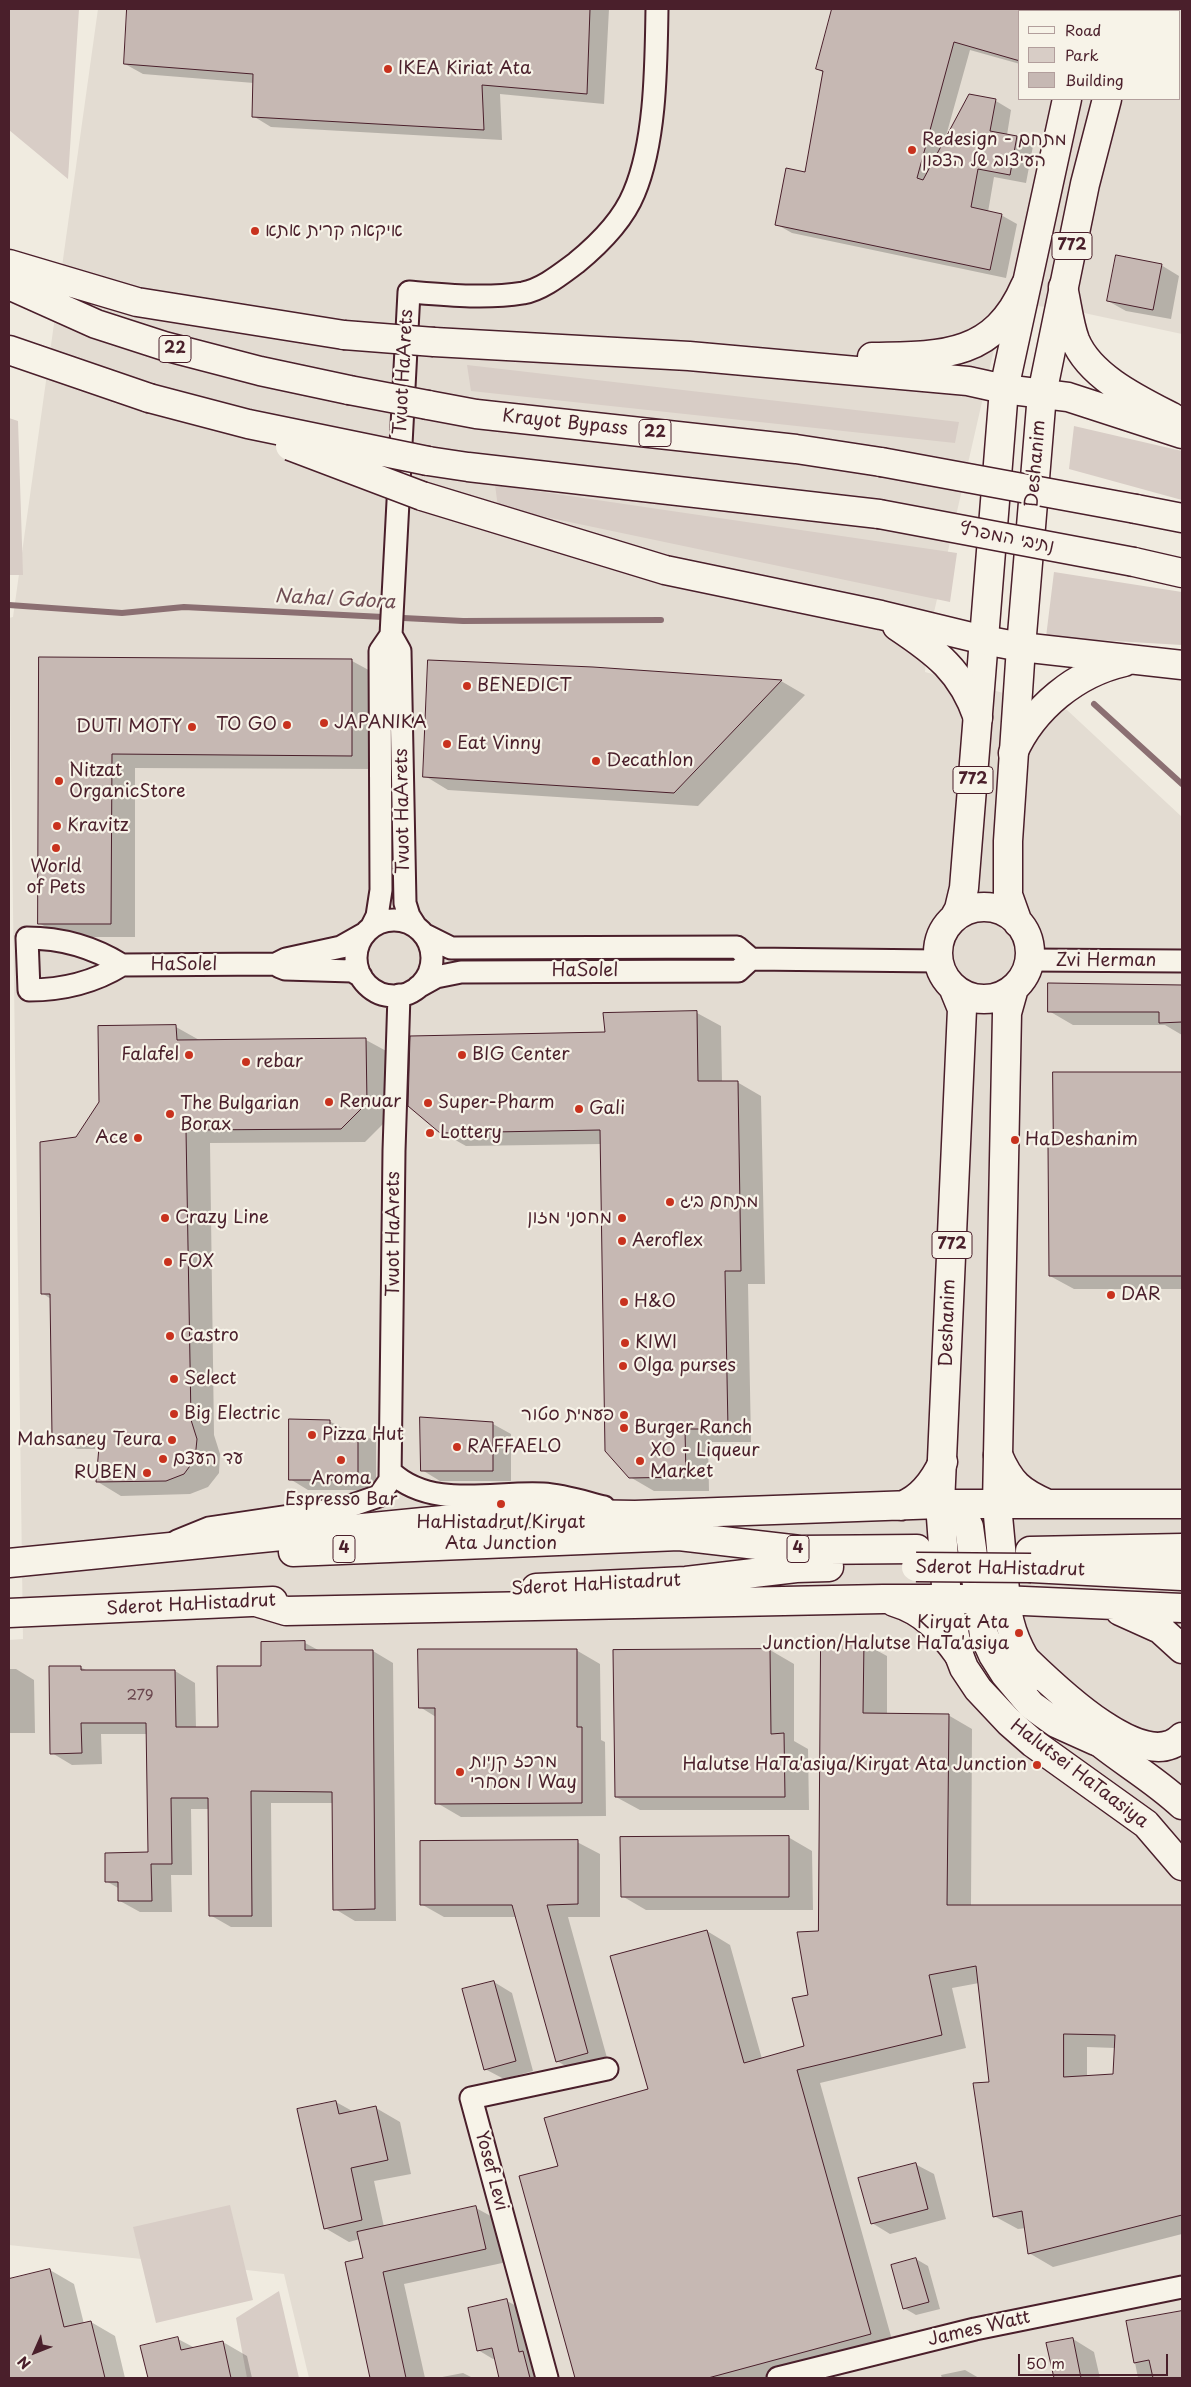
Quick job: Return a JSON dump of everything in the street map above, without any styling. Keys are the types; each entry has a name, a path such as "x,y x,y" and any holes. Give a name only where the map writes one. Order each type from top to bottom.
{"main road":[{"name":"772","path":"954,918 959,909 964,888 1004,389 1066,100"},
{"name":"Deshanim","path":"1018,923 1008,895 1008,841 1021,647 1042,394 1085,184 1107,100"},
{"path":"9,264 137,302 344,335 728,359 968,381 1004,389 1068,397 1182,434"},
{"name":"Krayot Bypass","path":"9,285 96,324 164,346 260,371 349,390 476,414 796,449 881,462 1182,518"},
{"path":"728,359 926,356 953,351 982,340 1001,326 1017,305 1026,286"},
{"path":"1063,287 1075,340 1096,368 1130,394 1182,422"},
{"path":"9,350 79,376 188,408 422,496 665,570 881,615 1021,647 1182,666"},
{"name":"נתיבי המפרץ","path":"188,408 248,424 428,461 879,514 1134,562 1182,573"},
{"path":"881,615 944,660 966,690 978,718"},
{"path":"1013,753 1028,725 1062,692 1088,674 1114,664 1134,660"},
{"path":"1006,1601 997,1505 1007,1013 1014,988 1027,971 1030,947 1018,923 1008,914 985,907 973,909 954,918 942,933 938,952 944,975 953,987 966,996 986,999 996,998 1014,988"},
{"name":"Deshanim","path":"947,1599 940,1504 962,1009 953,987"},
{"path":"998,1455 1011,1481 1031,1497 1050,1505"},
{"path":"901,1506 914,1501 920,1495 931,1482 943,1462"},
{"path":"940,1504 953,1508 966,1521 969,1527 984,1635 993,1655 1022,1695 1043,1714 1056,1723 1096,1741"},
{"path":"9,1563 164,1546 514,1514 639,1515 940,1504 1182,1504"},
{"name":"Sderot HaHistadrut","path":"9,1563 679,1536 800,1550 1030,1551 1182,1548"},
{"name":"Sderot HaHistadrut","path":"9,1613 686,1581 796,1568 1032,1568 1182,1576"},
{"path":"883,1599 910,1607 929,1619 959,1654"},
{"path":"256,1602 286,1612 883,1599 979,1599 1182,1608"},
{"name":"Halutsei HaTaasiya","path":"947,1599 959,1654 964,1668 978,1689 1009,1722 1061,1764 1146,1824 1182,1866"},
{"name":"Halutsei HaTaasiya","path":"1006,1601 1010,1627 1023,1657 1053,1698 1096,1741 1164,1787 1182,1805"},
{"path":"1104,1604 1160,1629 1182,1649"},
{"path":"1023,1657 1048,1682 1081,1709 1133,1742 1157,1747 1170,1746 1182,1737"}],"street":[{"name":"Tvuot HaArets","path":"420,931 409,916 405,904 400,651 391,631 409,292 452,296 525,292 555,279 582,257 611,229 634,194 648,144 657,43 657,9"},
{"name":"Tvuot HaArets","path":"368,930 377,916 381,890 380,651 391,631"},
{"path":"393,920 405,922 420,931 430,946 432,958 430,969 418,987 399,995 377,992 361,976 356,955 368,930 382,922 393,920"},
{"name":"HaSolel","path":"122,965 276,964 286,959 340,948 368,930"},
{"name":"HaSolel","path":"420,931 452,948 464,949 737,947 751,959 939,961"},
{"name":"HaSolel","path":"418,987 436,977 460,972 738,971 751,959"},
{"name":"Zvi Herman","path":"1029,960 1182,961"},
{"name":"HaSolel","path":"276,964 285,969 352,971 361,976"},
{"name":"Tvuot HaArets","path":"391,1472 394,1151 399,995"},
{"path":"164,1546 209,1528 344,1508 372,1500 379,1496 388,1486 391,1472 413,1488 439,1495 544,1494 639,1515"},
{"name":"Yosef Levi","path":"547,2378 472,2098 607,2069"},
{"name":"James Watt","path":"778,2378 975,2329 1182,2287"}],"shaded area":[{"path":"98,9 1182,9 1182,334 1084,313 1005,301 927,643 925,672 1067,710 1182,817 1182,2378 309,2378 284,2274 9,2245 9,1640 23,1639 9,618 13,617"}],"green space":[{"path":"9,9 79,9 68,179 9,130"},
{"path":"467,365 959,422 955,443 471,391"},
{"path":"9,418 18,421 23,575 9,575"},
{"path":"1074,426 1182,451 1182,500 1069,469"},
{"path":"495,485 957,553 950,602 498,507"},
{"path":"1054,572 1182,592 1182,645 1046,637"},
{"path":"230,2205 253,2300 156,2323 133,2227"},
{"path":"279,2291 299,2378 247,2378 236,2318"}],"building":[{"name":"IKEA Kiriat Ata","path":"127,9 590,9 587,94 482,85 484,130 252,117 253,74 124,64"},
{"path":"832,9 1020,9 1018,10 1018,60 954,42 917,178 923,180 969,94 996,99 990,131 1017,136 1010,175 978,169 971,207 1002,214 990,270 775,225 786,168 805,172 823,71 816,69"},
{"path":"1116,255 1162,264 1153,310 1107,301"},
{"path":"39,657 352,659 352,756 112,754 111,924 38,924"},
{"path":"428,660 593,667 782,680 674,793 423,777"},
{"path":"1048,983 1182,985 1182,1022 1159,1023 1159,1012 1048,1012"},
{"name":"מתחם ביג","path":"697,1011 698,1081 738,1081 741,1271 725,1271 728,1429 685,1429 686,1477 629,1478 605,1451 600,1130 440,1133 408,1106 410,1036 605,1032 603,1013"},
{"path":"176,1025 177,1040 366,1038 367,1103 341,1129 186,1130 191,1420 197,1439 195,1459 184,1474 166,1481 96,1482 100,1435 52,1436 50,1294 41,1294 40,1142 76,1137 99,1102 98,1026"},
{"path":"1053,1072 1182,1072 1182,1276 1049,1276 1048,1145 1053,1145"},
{"name":"RAFFAELO","path":"420,1417 493,1422 493,1471 421,1471"},
{"path":"289,1419 330,1420 330,1430 358,1430 358,1480 289,1480"},
{"path":"305,1641 305,1650 373,1650 375,1909 333,1910 332,1792 251,1791 252,1916 209,1916 208,1798 171,1798 172,1864 151,1864 152,1901 118,1901 118,1882 105,1882 105,1853 148,1852 146,1723 81,1723 82,1753 50,1754 49,1666 81,1666 81,1670 175,1670 176,1727 218,1727 217,1666 261,1666 261,1642"},
{"path":"821,1641 864,1641 863,1713 949,1714 947,1905 1182,1905 1182,2215 1028,2254 1022,2211 993,2217 973,2083 989,2082 976,1966 929,1975 942,2035 797,2070 871,2334 708,2378 575,2378 519,2176 558,2166 544,2118 648,2089 610,1956 707,1930 744,2063 804,2046 792,1998 808,1995 797,1932 818,1931","holes":["1064,2034 1115,2035 1113,2074 1064,2077"]},
{"path":"418,1649 577,1649 577,1727 582,1727 582,1803 435,1804 435,1708 419,1708"},
{"path":"770,1649 771,1734 784,1733 785,1797 615,1797 613,1650"},
{"path":"789,1836 789,1897 621,1897 620,1837"},
{"path":"578,1840 578,1904 547,1905 588,2053 556,2062 512,1905 420,1905 420,1841"},
{"path":"494,1981 516,2061 484,2070 462,1989"},
{"path":"336,2101 339,2114 376,2106 388,2160 351,2168 362,2220 324,2229 297,2109"},
{"path":"916,2163 928,2209 871,2224 858,2178"},
{"path":"476,2206 486,2249 383,2272 406,2378 370,2378 345,2262 363,2258 357,2232"},
{"path":"916,2258 929,2302 903,2309 891,2265"},
{"path":"50,2269 64,2327 91,2321 105,2378 9,2378 9,2279"},
{"path":"507,2299 519,2352 523,2351 530,2378 499,2378 492,2348 477,2351 468,2308"},
{"path":"1182,2311 1182,2378 1153,2378 1149,2360 1134,2363 1126,2321"},
{"path":"178,2337 181,2350 223,2341 231,2378 148,2378 140,2346"},
{"path":"1073,2338 1081,2378 1054,2378 1046,2343"}],"waterway":[{"name":"Nahal Gdora","path":"9,605 122,613 184,607 463,621 661,620"},
{"name":"Nahal Gdora","path":"1094,704 1182,784"}],"place":[{"name":"IKEA Kiriat Ata","path":"388,69"},
{"name":"Redesign - מתחם העיצוב של הצפון","path":"912,150"},
{"name":"איקאה קרית אתא","path":"255,231"},
{"name":"BENEDICT","path":"467,686"},
{"name":"JAPANIKA","path":"324,723"},
{"name":"TO GO","path":"287,725"},
{"name":"DUTI MOTY","path":"192,727"},
{"name":"Eat Vinny","path":"447,744"},
{"name":"Decathlon","path":"596,761"},
{"name":"Nitzat OrganicStore","path":"59,781"},
{"name":"Kravitz","path":"57,826"},
{"name":"World of Pets","path":"56,848"},
{"name":"Falafel","path":"189,1055"},
{"name":"BIG Center","path":"462,1055"},
{"name":"rebar","path":"246,1062"},
{"name":"Renuar","path":"329,1102"},
{"name":"Super-Pharm","path":"428,1103"},
{"name":"Gali","path":"579,1109"},
{"name":"The Bulgarian Borax","path":"170,1114"},
{"name":"Lottery","path":"430,1133"},
{"name":"Ace","path":"138,1138"},
{"name":"HaDeshanim","path":"1015,1140"},
{"name":"מתחם ביג","path":"670,1202"},
{"name":"Crazy Line","path":"165,1218"},
{"name":"מחסני מזון","path":"622,1218"},
{"name":"Aeroflex","path":"622,1241"},
{"name":"FOX","path":"168,1262"},
{"name":"DAR","path":"1111,1295"},
{"name":"H&O","path":"624,1302"},
{"name":"Castro","path":"170,1336"},
{"name":"KIWI","path":"625,1343"},
{"name":"Olga purses","path":"623,1366"},
{"name":"Select","path":"174,1379"},
{"name":"Big Electric","path":"174,1414"},
{"name":"פעמית סטור","path":"624,1415"},
{"name":"Burger Ranch","path":"624,1428"},
{"name":"Pizza Hut","path":"312,1435"},
{"name":"Mahsaney Teura","path":"172,1440"},
{"name":"RAFFAELO","path":"457,1447"},
{"name":"עד העצם","path":"163,1459"},
{"name":"Aroma Espresso Bar","path":"341,1460"},
{"name":"XO - Liqueur Market","path":"640,1461"},
{"name":"RUBEN","path":"147,1473"},
{"name":"HaHistadrut/Kiryat Ata Junction","path":"501,1504"},
{"name":"Kiryat Ata Junction/Halutse HaTa'asiya","path":"1019,1633"},
{"name":"Halutse HaTa'asiya/Kiryat Ata Junction","path":"1037,1765"},
{"name":"מרכז קניות מסחרי I Way","path":"460,1772"}]}
